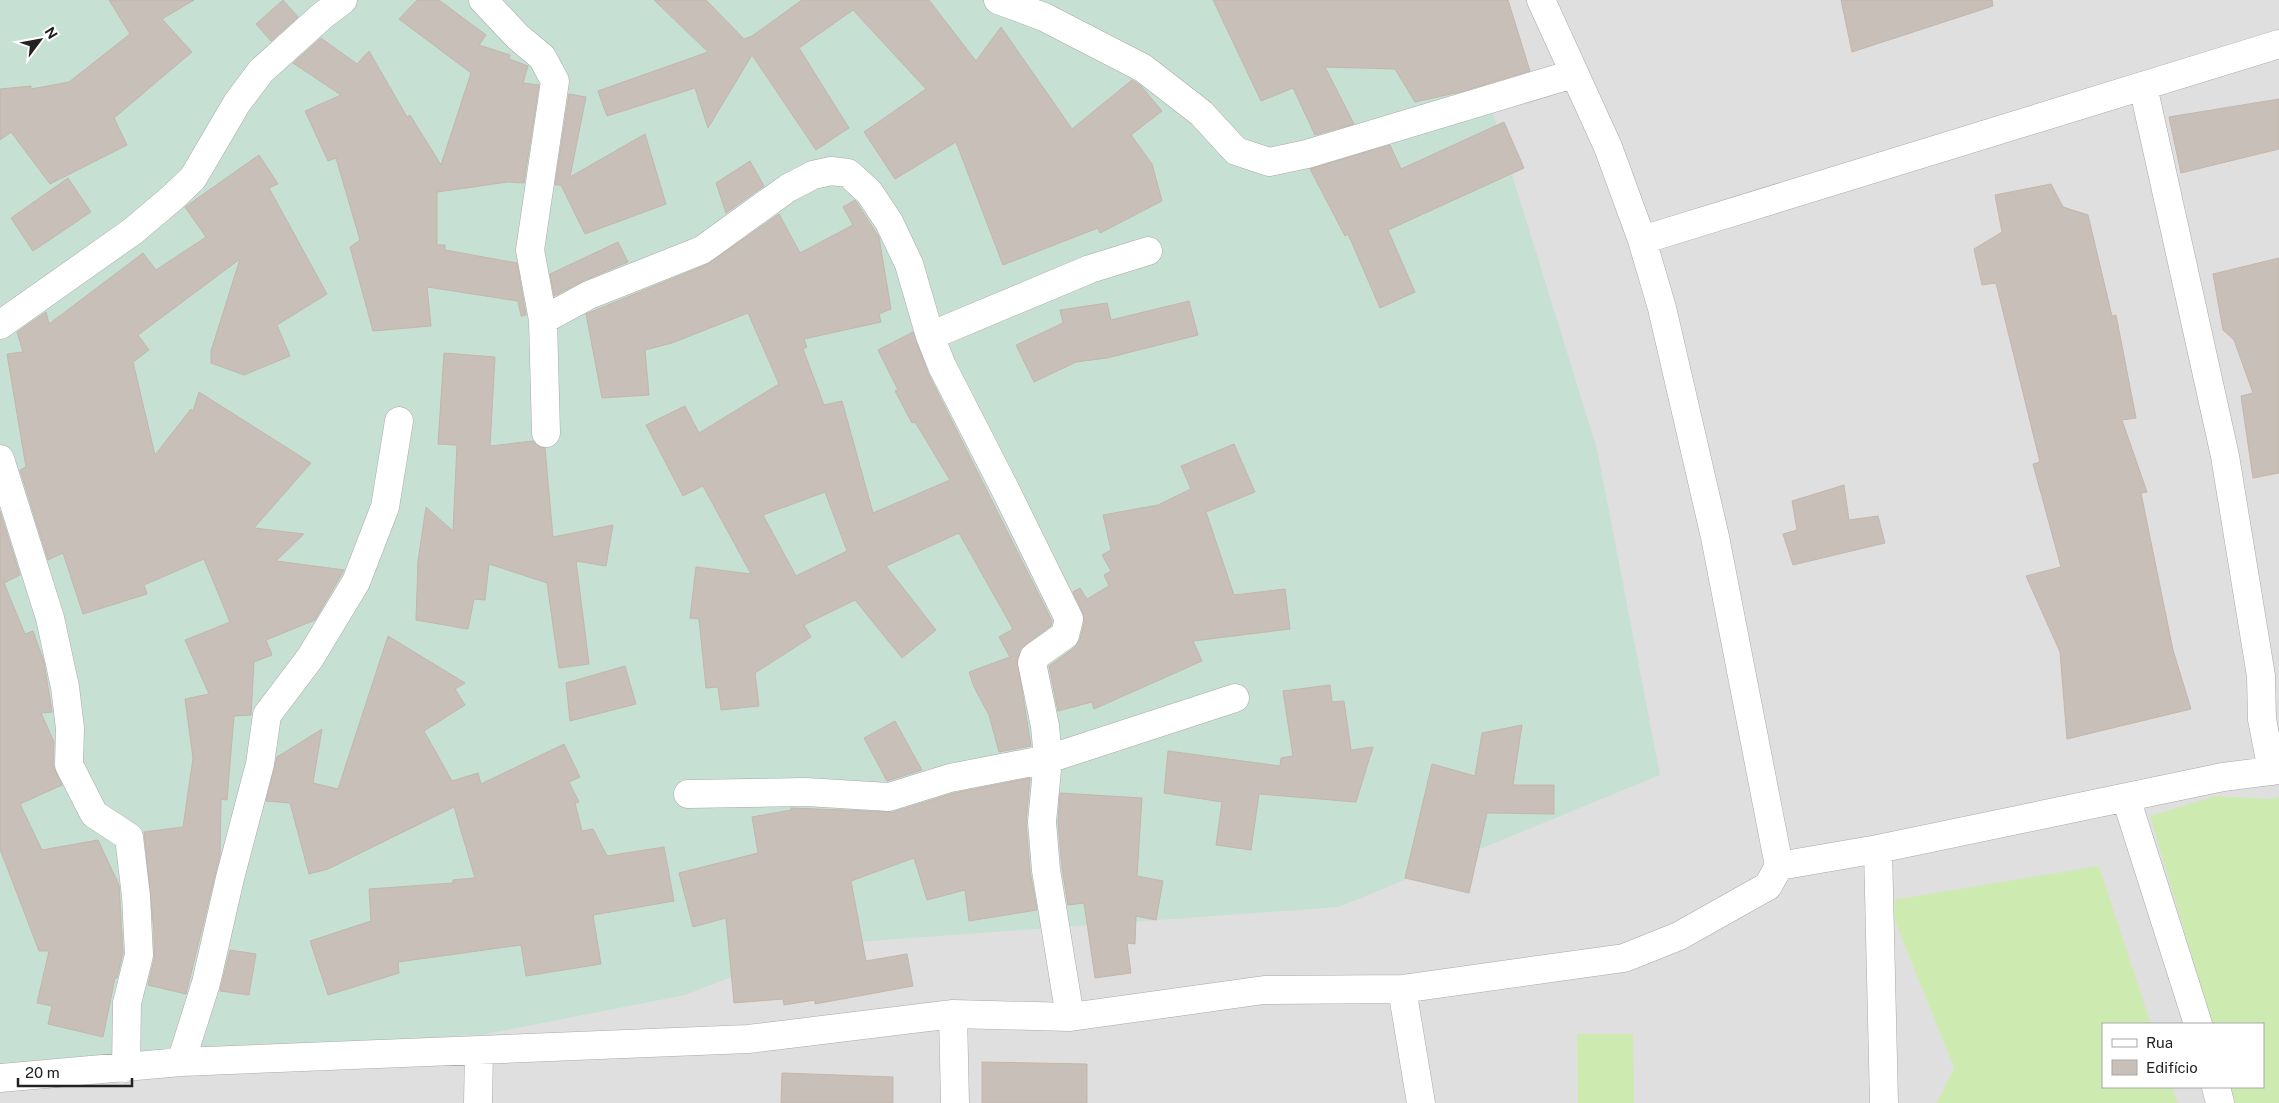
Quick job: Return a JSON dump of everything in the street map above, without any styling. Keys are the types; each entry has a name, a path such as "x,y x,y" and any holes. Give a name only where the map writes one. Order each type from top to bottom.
{"street":[{"path":"3,318 133,231 172,198 193,178 237,103 261,71 322,16 343,0"},
{"path":"483,0 518,37 542,57 555,81 530,250 543,320 546,433"},
{"path":"998,0 1044,17 1143,68 1200,113 1236,151 1270,162 1307,154 1574,74"},
{"path":"0,1078 181,1062 479,1052 748,1039 953,1014 1070,1018 1264,990 1402,989 1624,958 1679,936 1768,886 1779,866 1715,536 1662,308 1642,240 1608,147 1541,0"},
{"path":"1642,240 2279,44"},
{"path":"1779,866 2126,798 2223,776 2276,771 2262,719 2261,676 2225,456 2143,86"},
{"path":"543,320 589,295 702,250 788,188 813,174 831,171 848,173 869,192 889,222 909,264 930,336 942,366 1069,619 1065,635 1034,657 1032,663 1045,726 1048,759 1042,822 1046,870 1070,1018"},
{"path":"930,336 1090,269 1148,251"},
{"path":"181,1062 206,983 230,878 260,764 267,715 310,658 356,582 385,507 399,421"},
{"path":"0,459 54,636 65,687 70,728 69,765 94,814 129,837 136,896 139,955 127,1003 126,1068"},
{"path":"688,794 806,792 889,797 950,778 1048,759 1236,698"},
{"path":"2126,798 2198,1023"},
{"path":"1878,848 1884,1103"},
{"path":"1402,989 1421,1103"},
{"path":"953,1014 955,1103"},
{"path":"478,1103 479,1052"},
{"path":"2216,1088 2220,1103"}],"shaded area":[{"path":"0,0 2279,0 2279,1103 0,1103"}],"green space":[{"path":"0,0 1458,0 1597,449 1660,775 1339,907 814,945 685,995 486,1034 0,1066"},
{"path":"2216,796 2271,799 2279,797 2279,1103 2235,1103 2230,1088 2264,1088 2264,1023 2212,1023 2150,816"},
{"path":"2099,866 2151,1023 2102,1023 2102,1088 2172,1088 2178,1103 1937,1103 1954,1068 1887,901"},
{"path":"1577,1034 1633,1034 1634,1103 1578,1103"}],"building":[{"path":"109,0 194,0 162,19 192,52 114,118 127,145 50,184 11,132 0,140 0,89 31,86 31,89 69,82 130,34"},
{"path":"283,0 298,17 271,41 256,24"},
{"path":"417,0 439,0 486,35 479,45 510,55 509,59 528,66 523,83 539,85 524,183 508,182 437,192 437,245 445,245 445,250 517,263 526,315 521,316 518,301 427,287 431,326 373,331 350,247 360,240 336,158 328,161 305,111 341,95 293,63 321,38 357,64 369,51 407,117 410,115 441,165 471,73 399,19"},
{"path":"654,0 706,0 744,39 752,36 802,0 929,0 976,61 1001,27 1072,129 1132,80 1141,86 1162,111 1131,135 1152,164 1162,201 1100,233 1098,228 1003,265 956,142 895,179 864,132 926,89 853,10 799,48 849,128 816,150 752,55 708,128 695,88 607,116 598,91 708,52"},
{"path":"1213,0 1508,0 1530,71 1460,92 1415,102 1395,69 1325,67 1354,124 1315,135 1293,88 1261,101"},
{"path":"1841,0 1992,0 1993,6 1852,52"},
{"path":"569,94 586,97 570,177 645,134 666,204 585,234 561,185 555,185"},
{"path":"2279,99 2279,149 2181,173 2169,117"},
{"path":"1504,122 1524,168 1388,230 1415,292 1380,308 1348,234 1345,236 1310,169 1390,145 1401,169"},
{"path":"259,155 278,184 269,188 327,294 277,325 290,356 244,375 211,363 211,351 240,259 138,335 149,350 133,362 155,455 191,409 193,411 199,392 311,463 254,528 304,534 276,561 344,570 315,620 266,640 272,655 254,662 251,715 234,716 227,800 221,799 220,855 186,994 148,985 154,959 154,932 144,832 183,827 193,758 185,699 209,694 185,640 230,622 204,559 144,585 147,594 83,614 63,553 48,560 20,470 26,467 7,354 23,352 17,332 46,312 49,324 143,253 156,270 206,237 185,207"},
{"path":"750,161 764,186 726,213 716,183"},
{"path":"68,178 91,212 33,251 11,218"},
{"path":"2051,184 2063,207 2088,215 2112,316 2116,315 2136,418 2122,420 2147,492 2141,493 2173,650 2191,709 2067,739 2060,652 2026,576 2061,567 2033,464 2040,462 1996,283 1982,285 1974,249 2002,232 1995,195"},
{"path":"855,200 879,237 891,309 879,314 881,322 804,339 807,347 803,349 824,405 842,401 873,513 950,480 915,422 912,423 895,391 898,390 878,350 913,332 928,373 1052,621 1051,626 1025,645 1017,659 1031,746 999,752 989,715 974,687 969,672 1010,657 999,637 1013,629 959,533 886,566 936,630 902,658 855,600 804,625 811,637 755,673 759,706 721,710 718,687 706,688 699,619 690,618 696,567 751,574 703,486 683,496 646,425 685,406 699,433 779,384 748,313 672,343 645,350 649,395 602,398 586,314 708,264 779,214 800,253 853,225 843,207","holes":["825,492 847,551 796,576 763,515"]},
{"path":"618,242 628,262 583,281 554,296 550,274"},
{"path":"2279,258 2279,473 2253,478 2241,396 2253,393 2234,340 2223,330 2213,274"},
{"path":"1189,301 1198,335 1107,358 1076,362 1034,382 1016,345 1063,323 1060,310 1107,303 1111,320"},
{"path":"444,353 495,357 490,446 533,441 538,446 545,448 553,537 613,525 606,566 576,561 589,664 559,668 547,583 489,564 485,600 474,599 468,629 416,620 418,561 426,507 453,531 457,445 438,444"},
{"path":"1234,444 1255,492 1206,512 1234,595 1285,589 1290,629 1193,641 1202,661 1094,709 1092,702 1058,711 1049,666 1074,648 1080,639 1084,623 1083,613 1073,592 1080,588 1087,599 1109,586 1104,575 1111,571 1102,555 1111,550 1103,515 1158,505 1191,489 1181,466"},
{"path":"1844,485 1849,520 1878,516 1885,543 1793,565 1783,534 1797,530 1792,501"},
{"path":"0,511 20,575 4,583 25,634 33,631 44,662 52,712 41,713 54,742 53,765 62,785 20,804 42,850 98,840 119,885 123,953 117,978 115,978 103,1037 48,1024 52,1006 37,1003 49,951 39,951 0,849"},
{"path":"388,636 465,683 455,689 465,705 424,731 452,781 478,773 481,784 564,744 580,777 569,782 579,802 575,803 582,831 593,829 607,856 664,847 674,901 593,915 601,964 526,976 521,945 398,962 399,973 328,995 310,941 371,921 369,889 453,883 453,880 475,878 454,807 328,869 309,874 290,803 266,801 277,757 322,729 313,783 338,789"},
{"path":"625,666 636,704 570,721 566,683"},
{"path":"1330,685 1332,702 1344,701 1351,750 1373,747 1356,802 1259,794 1251,850 1216,845 1222,802 1164,793 1168,751 1280,766 1281,758 1293,756 1283,691"},
{"path":"895,721 922,770 887,781 864,738"},
{"path":"1522,725 1513,785 1554,785 1554,814 1487,813 1469,893 1405,878 1432,764 1475,776 1482,733"},
{"path":"1030,778 1026,823 1030,871 1037,910 969,921 965,890 927,900 914,858 851,881 866,961 907,954 913,986 815,1004 815,1000 784,1005 783,999 734,1003 726,918 693,927 679,873 758,853 752,817 791,810 791,808 893,812 954,793"},
{"path":"1060,793 1142,798 1137,876 1163,881 1156,920 1136,916 1135,944 1127,943 1131,973 1095,978 1084,903 1068,905 1062,868 1058,822"},
{"path":"230,950 256,954 249,995 220,991"},
{"path":"982,1062 1087,1064 1087,1103 982,1103"},
{"path":"782,1073 893,1077 893,1103 781,1103"}]}
